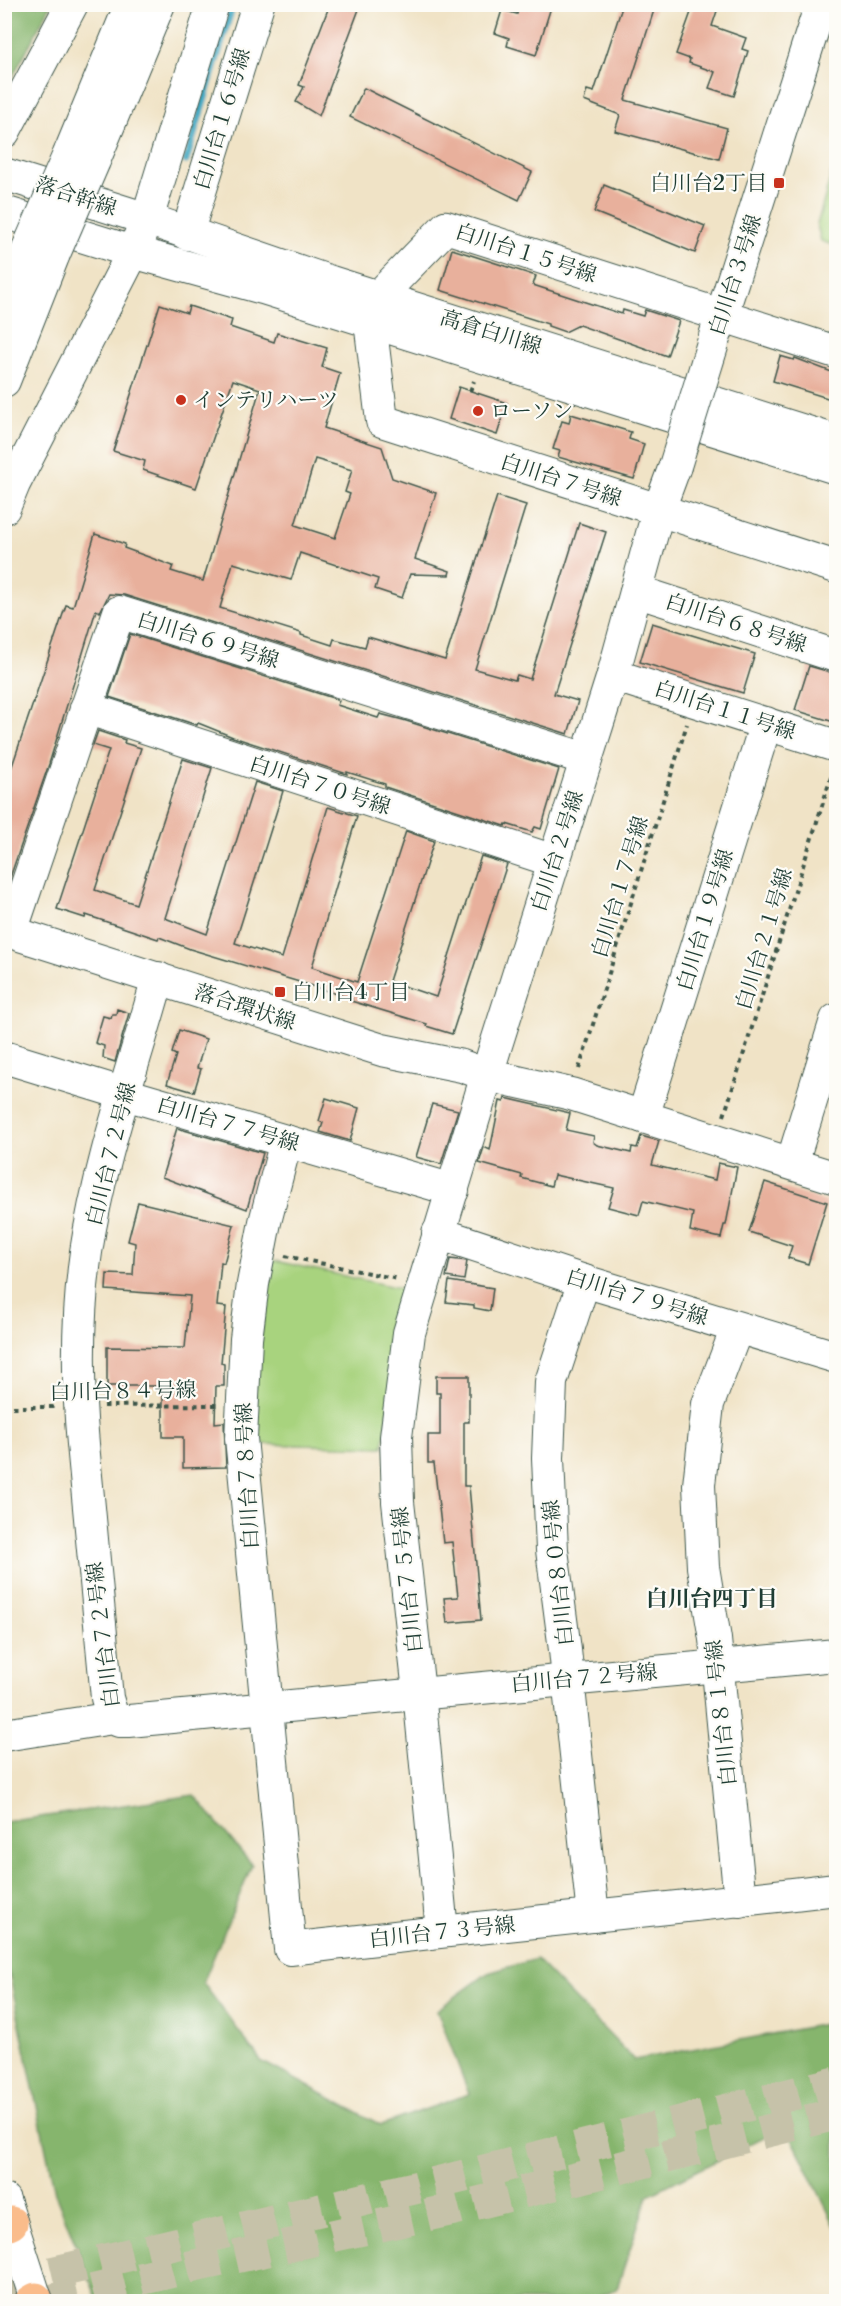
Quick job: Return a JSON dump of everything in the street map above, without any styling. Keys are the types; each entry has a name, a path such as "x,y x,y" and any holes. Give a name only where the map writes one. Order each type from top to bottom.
{"street":[{"path":"4,132 72,4"},
{"path":"82,156 131,4"},
{"path":"4,381 42,249 82,156 159,4"},
{"path":"4,508 14,484 133,252 147,219 213,4"},
{"name":"白川台１６号線","path":"186,234 258,4"},
{"name":"白川台３号線","path":"658,512 675,466 821,4"},
{"name":"落合幹線","path":"4,174 147,219"},
{"name":"落合幹線","path":"4,213 263,288"},
{"name":"高倉白川線","path":"147,219 374,309 837,468"},
{"name":"白川台１５号線","path":"374,309 446,227 718,329"},
{"path":"4,310 42,249"},
{"name":"高倉白川線","path":"263,288 374,309 837,441"},
{"name":"白川台７号線","path":"374,309 382,421 658,512 837,567"},
{"path":"718,329 837,352"},
{"name":"白川台２号線","path":"438,1233 612,675 658,512"},
{"name":"白川台６８号線","path":"636,591 837,656"},
{"name":"白川台６９号線","path":"8,931 119,612 586,759"},
{"name":"白川台１１号線","path":"612,675 766,723 835,758"},
{"name":"白川台７０号線","path":"86,708 554,861"},
{"name":"白川台１９号線","path":"643,1117 766,723"},
{"name":"落合環状線","path":"8,931 382,1050 462,1066 487,1075 571,1094 837,1178"},
{"name":"白川台７２号線","path":"158,978 99,1184 86,1253 78,1332 80,1406 106,1698 113,1718 119,1721 129,1721 419,1692 567,1664 716,1653 837,1655"},
{"path":"792,1163 837,1020"},
{"name":"白川台７７号線","path":"4,1057 453,1190"},
{"name":"白川台７８号線","path":"266,1707 246,1503 241,1404 246,1339 258,1250 286,1141"},
{"name":"白川台７５号線","path":"438,1233 409,1333 396,1437 398,1502 442,1931"},
{"name":"白川台７９号線","path":"438,1233 580,1293 733,1339 837,1357"},
{"name":"白川台８０号線","path":"580,1293 551,1382 548,1458 552,1550 567,1664 593,1916"},
{"name":"白川台８１号線","path":"733,1339 708,1404 699,1485 703,1567 716,1653 740,1901"},
{"name":"白川台７３号線","path":"266,1707 290,1949 837,1889"},
{"path":"4,1735 113,1718"},
{"path":"7,2216 35,2301"}],"path":[{"name":"白川台１７号線","path":"578,1071 694,700"},
{"name":"白川台２１号線","path":"724,1118 835,758"},
{"path":"258,1250 422,1284"},
{"name":"白川台８４号線","path":"4,1407 241,1404"}],"green space":[{"path":"4,5 51,5 5,91"},
{"path":"836,157 836,246 821,241 817,225"},
{"path":"271,1260 409,1290 383,1447 256,1444 253,1393"},
{"path":"194,1795 252,1865 203,1983 261,2061 381,2125 469,2094 437,2010 488,1973 536,1959 634,2060 836,2022 836,2228 786,2126 648,2195 617,2288 591,2301 98,2301 55,2193 5,1953 5,1822"}],"building":[{"path":"330,4 361,4 319,116 296,102 304,87 299,85"},
{"path":"520,4 552,4 536,55 507,46 509,38 495,33 502,10 517,14"},
{"path":"623,4 656,4 625,100 727,128 719,159 615,131 620,115 584,101 587,90 594,92"},
{"path":"694,4 708,4 718,8 712,26 746,38 742,49 748,51 734,96 709,88 715,72 689,63 690,59 676,54"},
{"path":"364,88 532,172 519,200 350,117"},
{"path":"604,185 705,226 695,253 594,212"},
{"path":"452,249 536,276 533,285 622,314 623,310 643,316 645,310 679,321 667,356 579,325 565,332 548,326 548,324 440,290"},
{"path":"160,304 187,313 189,306 232,320 230,327 274,342 277,333 327,348 322,367 340,373 324,428 382,447 392,478 436,493 415,559 450,571 449,575 410,574 402,598 375,589 378,579 300,553 291,580 233,563 220,608 332,645 334,639 365,647 368,637 445,660 497,496 526,505 475,669 515,680 517,675 530,679 579,523 606,532 554,694 578,701 568,734 124,595 109,594 100,612 96,610 49,764 6,889 4,889 4,790 66,605 73,607 95,534 125,544 124,548 173,566 171,571 203,581 260,389 233,380 196,488 143,470 145,461 113,451","holes":["315,459 352,470 345,492 350,494 335,538 295,525"]},
{"path":"780,356 794,360 795,358 837,374 837,401 773,381"},
{"name":"ローソン","path":"459,387 507,403 497,435 449,419"},
{"path":"571,414 631,432 629,439 644,444 634,479 558,457 560,451 553,449 562,421 569,423"},
{"path":"652,623 755,654 743,693 640,662"},
{"path":"130,634 336,699 339,701 337,705 378,718 380,714 403,720 559,769 541,829 535,827 532,832 506,824 505,826 385,787 385,784 233,737 198,723 197,725 109,697"},
{"path":"809,666 837,674 837,723 795,710"},
{"path":"98,731 141,748 95,890 136,904 183,759 212,768 165,918 207,934 255,782 283,791 235,943 282,958 328,807 357,816 312,967 357,982 406,831 434,841 389,981 436,997 481,856 507,864 452,1034 159,937 158,939 86,915 85,918 57,909 109,750 93,745"},
{"path":"117,1009 129,1013 115,1062 103,1058 104,1046 95,1043 103,1016 111,1018 112,1014 116,1014"},
{"path":"179,1030 206,1039 197,1068 201,1069 194,1092 167,1084 176,1055 172,1053"},
{"path":"326,1098 359,1108 350,1141 320,1132 323,1123 319,1121"},
{"path":"505,1098 570,1113 566,1130 594,1136 593,1142 597,1145 631,1153 632,1147 637,1148 641,1136 659,1141 652,1165 715,1180 718,1163 737,1167 726,1225 724,1225 721,1238 690,1231 693,1213 643,1201 639,1215 608,1207 614,1188 554,1175 551,1186 479,1163 484,1147 490,1150 500,1101 504,1102"},
{"path":"432,1104 458,1110 441,1164 416,1157"},
{"path":"177,1128 263,1153 247,1209 162,1177"},
{"path":"765,1182 827,1202 808,1264 788,1258 792,1246 749,1232"},
{"path":"138,1202 234,1225 224,1263 221,1262 217,1306 226,1307 221,1363 224,1364 224,1386 216,1386 215,1423 224,1422 226,1467 183,1468 183,1437 163,1437 163,1386 107,1386 107,1347 185,1348 190,1296 106,1290 107,1274 133,1275 135,1243 128,1241"},
{"path":"450,1259 467,1261 464,1280 446,1277"},
{"path":"449,1281 493,1288 490,1311 474,1308 474,1305 446,1302"},
{"path":"436,1376 469,1376 469,1422 464,1422 464,1486 469,1486 481,1620 447,1623 444,1598 458,1597 452,1542 443,1543 434,1463 428,1463 428,1435 440,1435 440,1393 436,1393"}],"waterway":[{"path":"186,161 233,4"}],"tunnel":[{"path":"4,2284 444,2181 836,2083"},
{"path":"45,2302 181,2269 450,2210 836,2114"}],"place":[{"name":"白川台2丁目","path":"779,183"},
{"name":"インテリハーツ","path":"181,400"},
{"name":"ローソン","path":"478,411"},
{"name":"白川台4丁目","path":"280,992"}],"district":[{"name":"白川台四丁目","path":"712,1598"}]}
